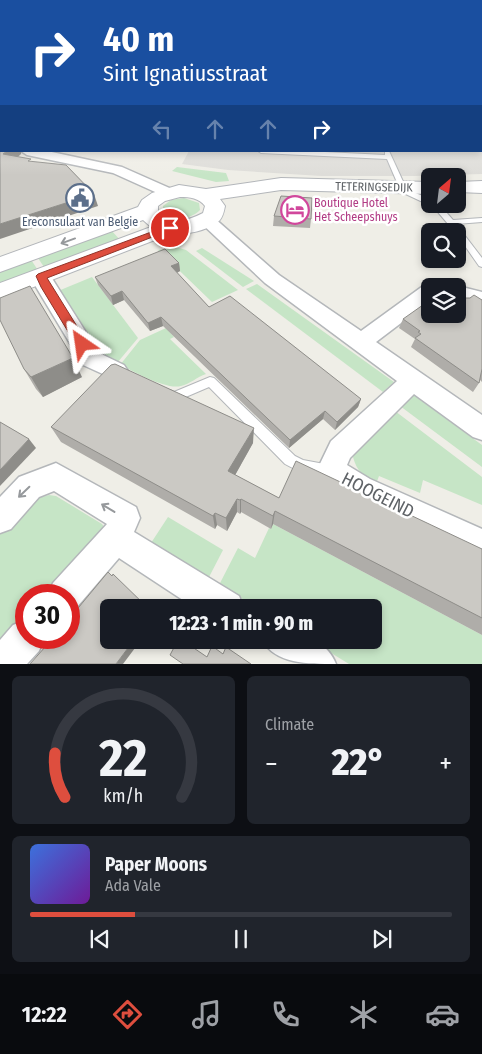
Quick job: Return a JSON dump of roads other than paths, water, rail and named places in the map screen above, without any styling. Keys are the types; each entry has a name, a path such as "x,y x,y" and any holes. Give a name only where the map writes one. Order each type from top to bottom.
{"main road":[{"name":"TETERINGSEDIJK","path":"0,292 244,196 319,186 421,188"},
{"path":"466,187 482,187"},
{"path":"0,265 115,224 157,201 188,191 197,215 152,222 147,216 157,201"}],"street":[{"path":"32,152 78,161 123,180 157,201"},
{"path":"78,161 94,152"},
{"path":"197,215 256,267 482,429"},
{"path":"41,276 91,359 120,373"},
{"path":"466,294 482,299"},
{"path":"360,342 421,298"},
{"name":"HOOGEIND","path":"412,380 340,450 331,470 360,489 482,545"},
{"path":"0,518 29,487 56,477 125,518 116,538 75,584"},
{"path":"116,538 213,599"},
{"path":"3,664 16,649"},
{"path":"294,649 318,664"}],"lane":[{"path":"303,152 387,154 399,188 421,198"},
{"path":"443,213 478,253 482,264"},
{"path":"451,222 482,220"},
{"path":"158,390 174,397 210,381 290,460 301,466 331,470"}],"place":[{"name":"Ereconsulaat van Belgie","path":"80,198"},
{"name":"Boutique Hotel Het Scheepshuys","path":"295,210"}]}
